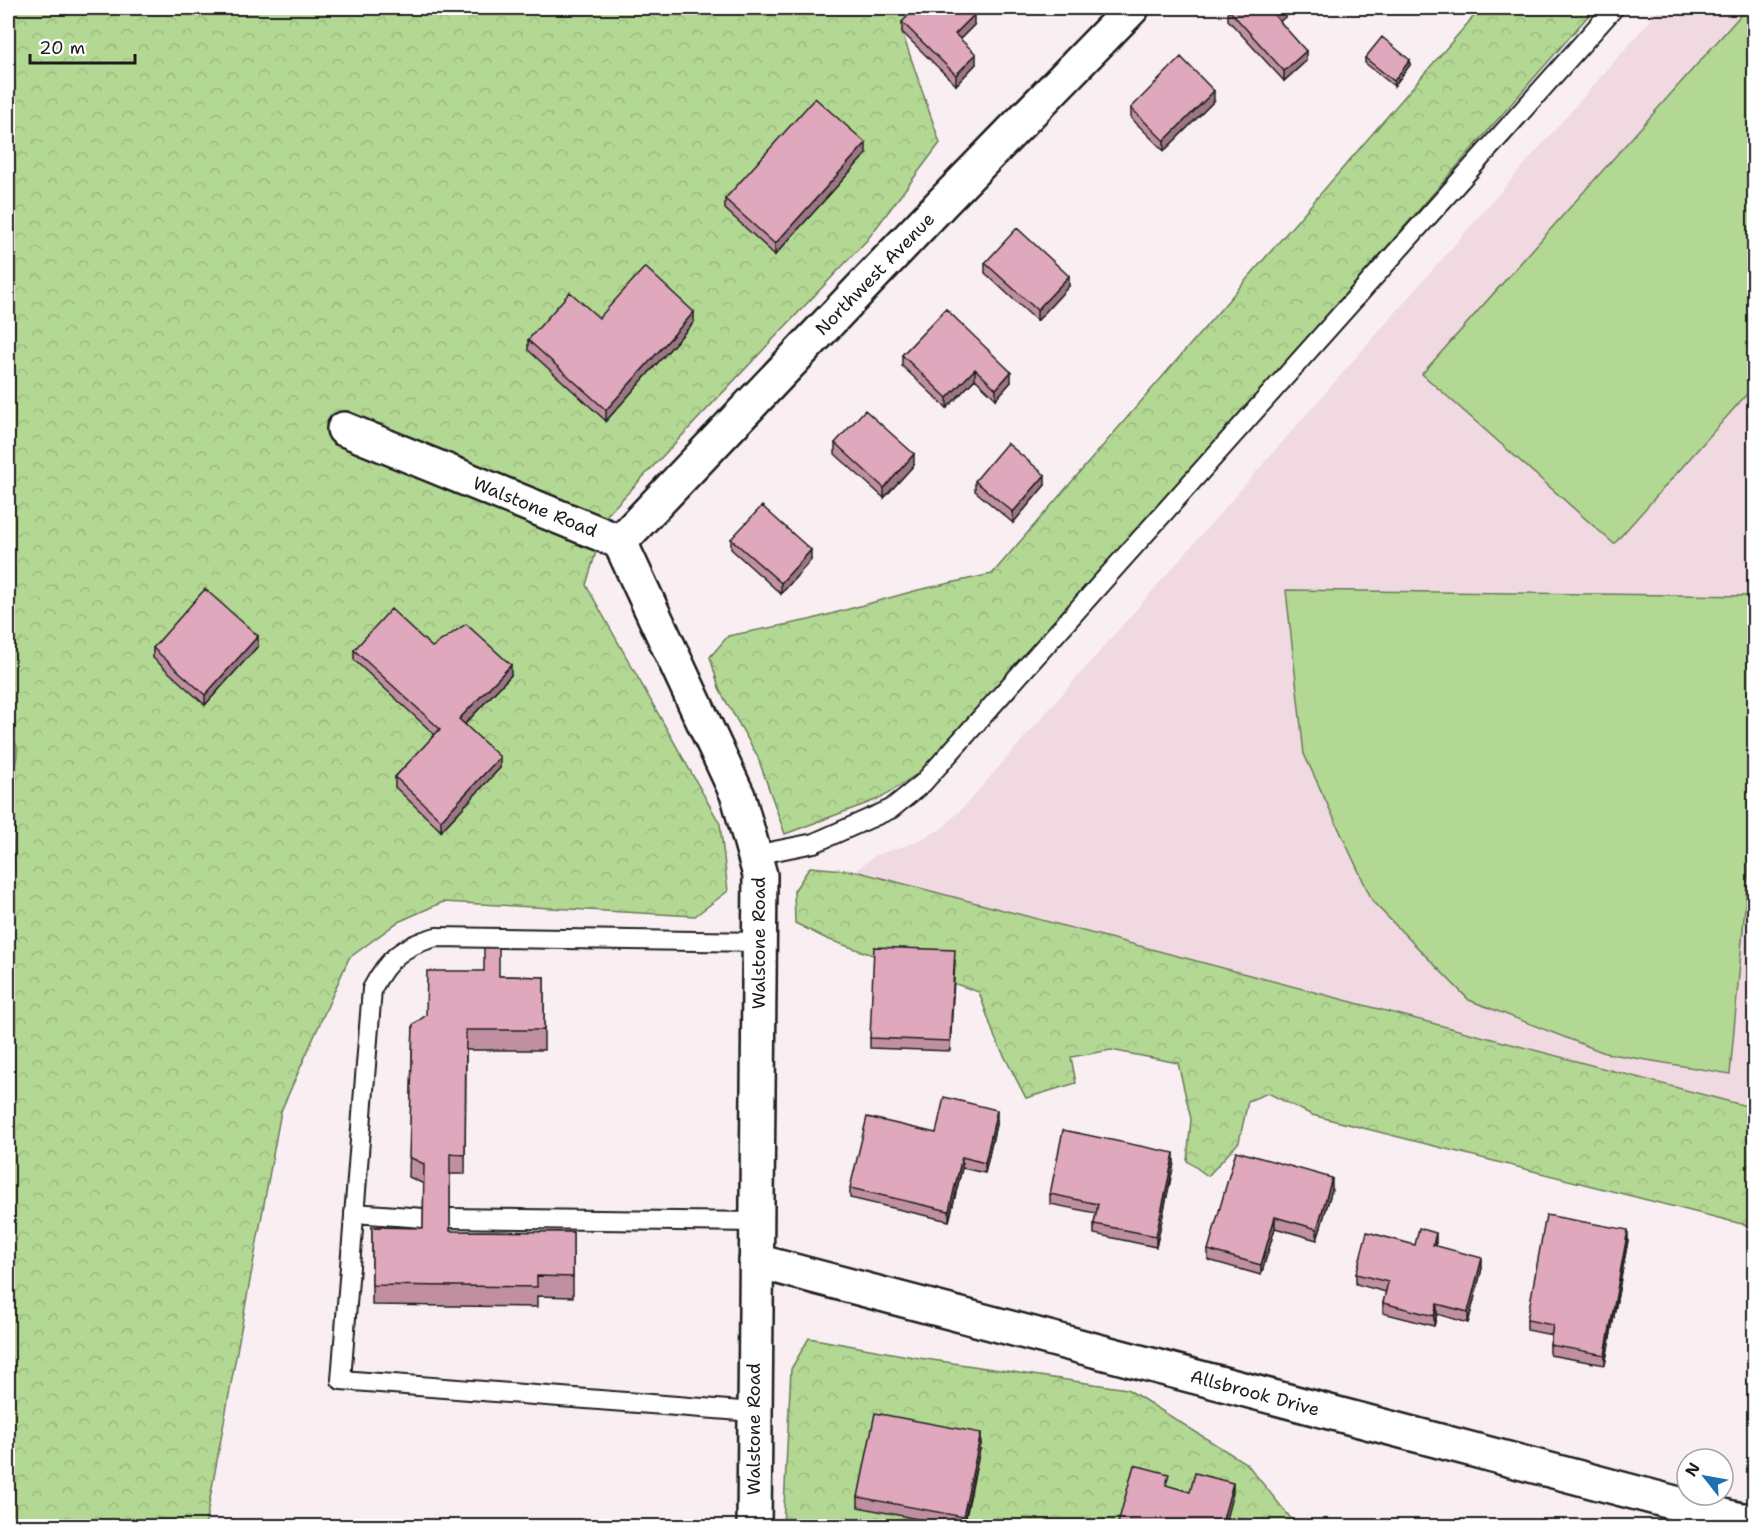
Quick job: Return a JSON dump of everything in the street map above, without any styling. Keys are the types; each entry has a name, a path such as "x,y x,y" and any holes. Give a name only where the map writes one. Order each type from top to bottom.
{"street":[{"name":"Northwest Avenue","path":"620,542 952,193 1132,8"},
{"name":"Walstone Road","path":"344,429 620,542 738,796 760,875 754,1527"},
{"name":"Allsbrook Drive","path":"756,1262 1686,1506 1755,1522"}],"lane":[{"path":"755,855 814,843 891,809 923,783 1614,8"},
{"path":"754,1412 341,1380 372,989 396,955 415,943 436,937 760,942"},
{"path":"354,1214 424,1218"},
{"path":"449,1218 756,1222"}],"shaded area":[{"path":"1661,8 1754,8 1754,1108 855,871 876,855 911,844 943,828 970,800"}],"green space":[{"path":"8,8 913,8 902,32 940,143 867,240 607,515 586,585 720,824 728,891 695,916 443,902 398,922 349,958 281,1111 205,1526 8,1526 8,1032 17,747 8,727"},
{"path":"1481,8 1595,8 940,759 881,798 785,834 757,755 720,691 710,657 728,636 809,620 918,590 992,574"},
{"path":"1747,8 1754,8 1754,386 1614,544 1422,374"},
{"path":"1286,590 1754,596 1754,807 1730,1074 1605,1053 1469,1000 1373,902 1304,754"},
{"path":"810,867 855,871 1754,1108 1754,1227 1312,1115 1268,1093 1248,1101 1239,1142 1208,1176 1187,1161 1191,1119 1178,1063 1111,1050 1071,1057 1076,1083 1026,1098 995,1038 979,992 827,939 795,923 794,891"},
{"path":"809,1338 919,1358 1127,1389 1247,1464 1297,1526 783,1526 791,1369"}],"building":[{"path":"916,8 966,8 974,15 955,34 976,54 956,75 902,22"},
{"path":"1284,8 1275,16 1306,51 1284,71 1228,9"},
{"path":"1382,37 1410,60 1394,81 1365,58"},
{"path":"1181,57 1214,91 1164,141 1131,108"},
{"path":"815,98 866,143 775,244 725,199"},
{"path":"1017,228 1069,276 1037,310 985,263"},
{"path":"645,267 694,312 606,410 528,340 570,292 599,318"},
{"path":"946,309 1011,372 996,389 975,369 947,398 902,355"},
{"path":"865,410 914,454 884,488 835,443"},
{"path":"1007,443 1045,475 1013,512 975,481"},
{"path":"762,506 811,550 781,583 731,539"},
{"path":"205,589 258,636 205,695 153,648"},
{"path":"391,609 432,647 466,624 511,665 459,719 500,757 441,820 395,777 440,729 354,650"},
{"path":"874,947 955,950 950,1041 870,1038"},
{"path":"484,948 499,948 499,976 544,977 544,1030 466,1030 465,1155 450,1154 450,1231 573,1232 573,1277 537,1276 537,1287 372,1285 372,1227 423,1228 424,1164 409,1157 413,1025 426,1015 427,971 484,971"},
{"path":"944,1097 997,1110 985,1163 962,1157 949,1211 850,1188 867,1117 936,1133"},
{"path":"1063,1130 1174,1153 1156,1236 1094,1224 1098,1204 1050,1194"},
{"path":"1236,1151 1332,1178 1317,1229 1275,1217 1261,1265 1208,1250"},
{"path":"1546,1215 1628,1230 1605,1355 1550,1345 1553,1325 1527,1320"},
{"path":"1419,1228 1436,1233 1433,1245 1482,1258 1468,1312 1437,1304 1434,1316 1383,1303 1388,1282 1356,1274 1367,1232 1415,1245"},
{"path":"875,1413 981,1433 963,1517 858,1497"},
{"path":"1134,1465 1169,1474 1166,1485 1190,1492 1195,1473 1233,1483 1221,1527 1117,1527"}]}
